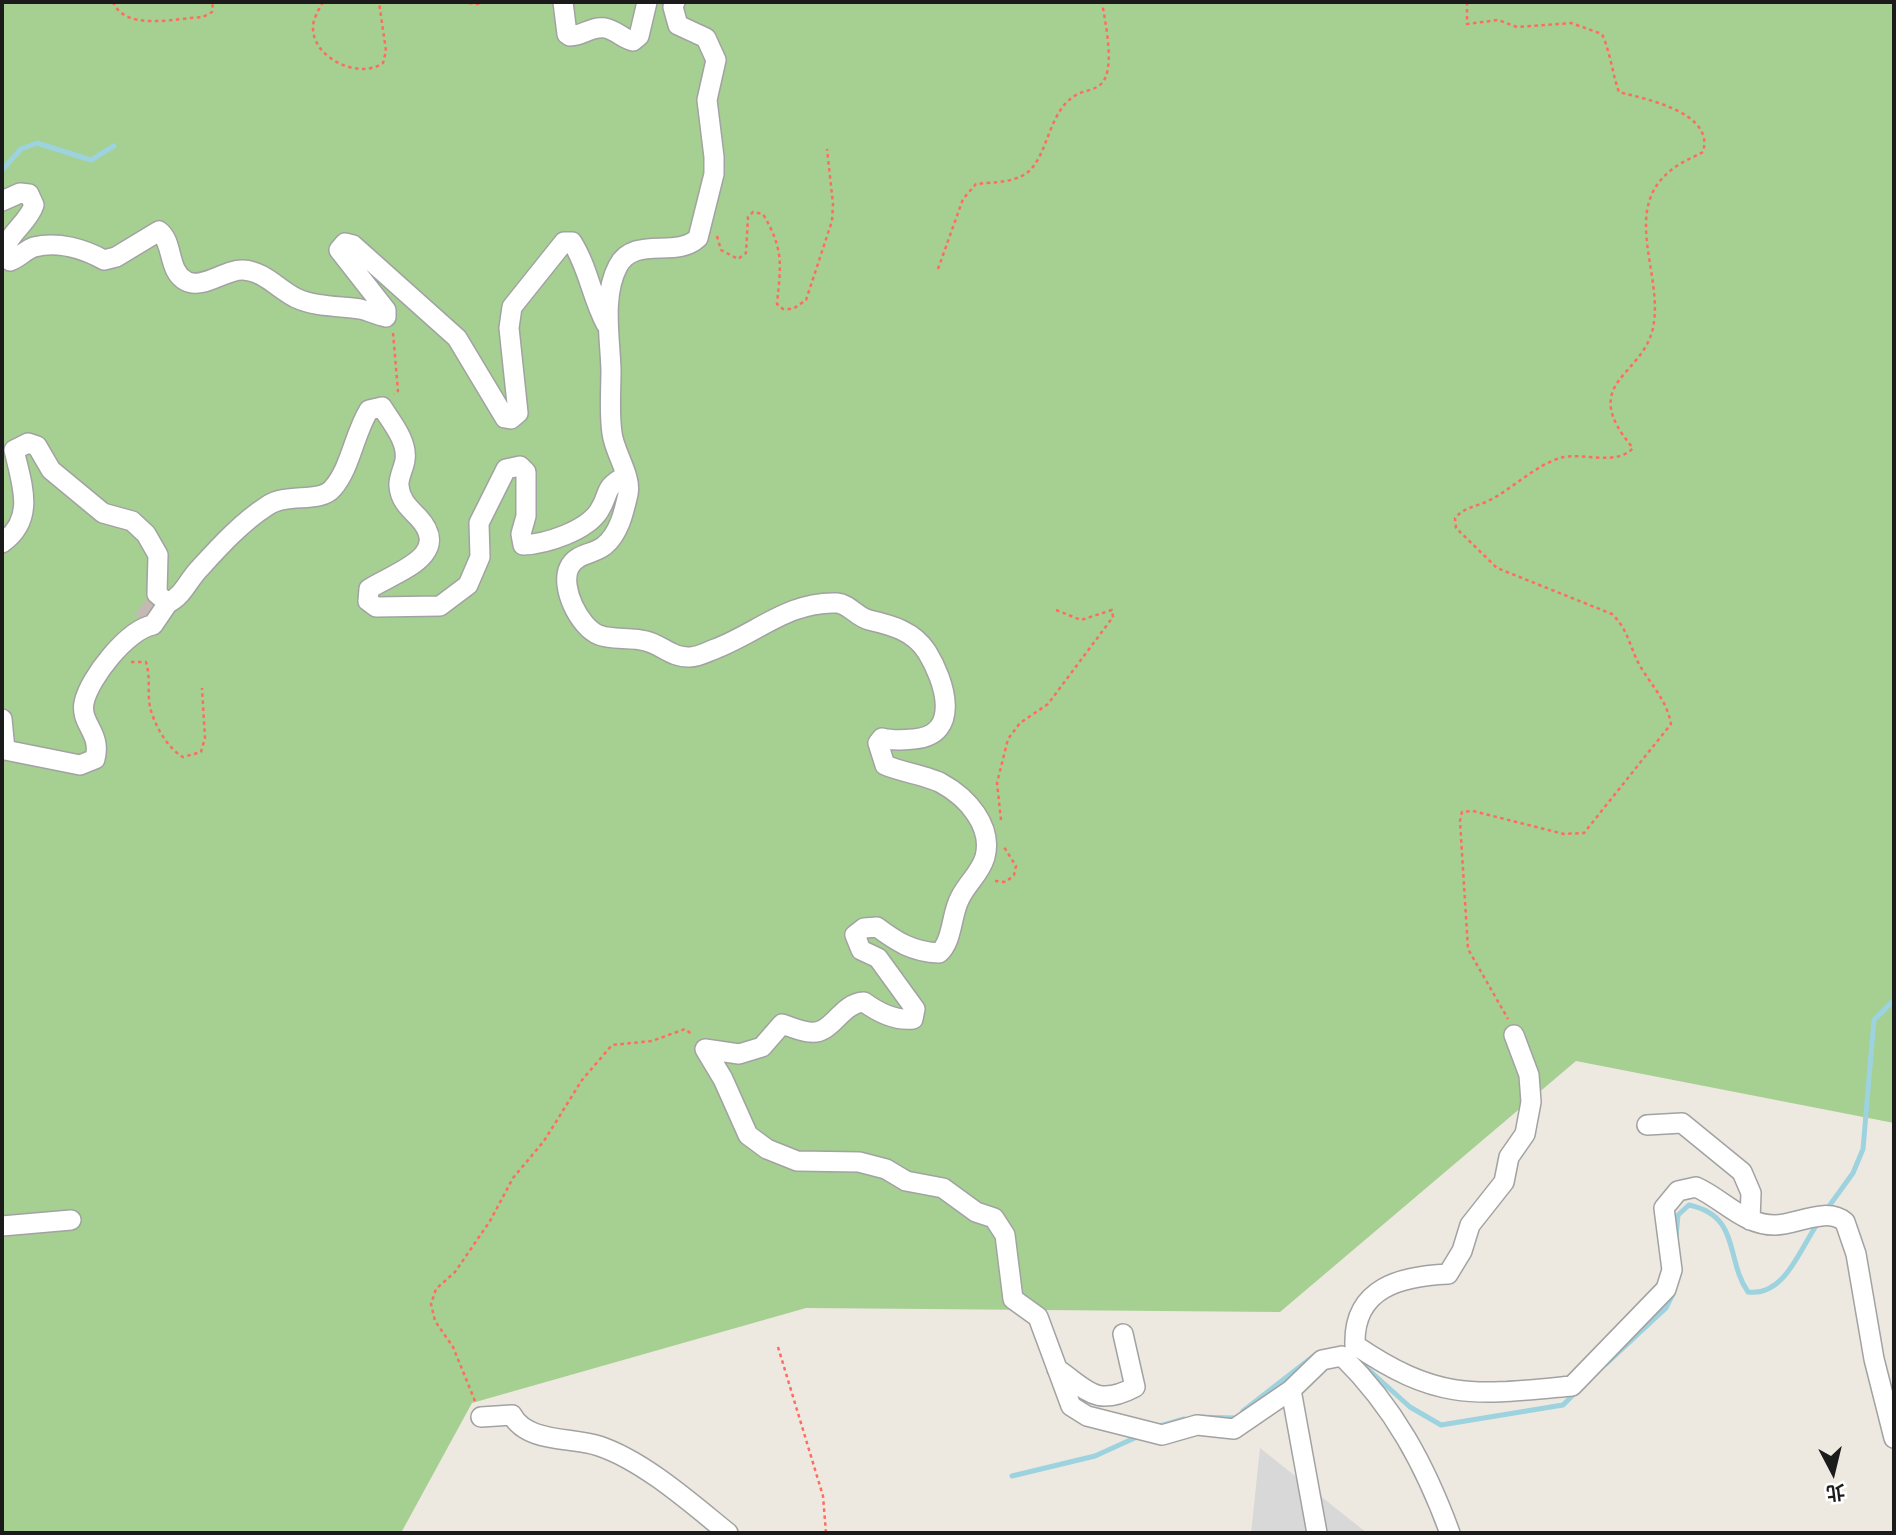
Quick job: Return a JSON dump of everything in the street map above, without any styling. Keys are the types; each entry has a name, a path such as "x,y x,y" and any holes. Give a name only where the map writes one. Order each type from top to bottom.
{"lane":[{"path":"563,2 565,25 570,36 578,36 588,29 605,28 633,41 639,36 646,2"},
{"path":"606,324 617,267 623,259 635,251 651,248 676,249 691,245 698,238 705,207 714,157 707,100 716,60 706,38 678,25 672,4"},
{"path":"2,201 20,193 29,194 34,205 30,217 8,238 4,249 6,258 10,261 35,247 85,249 104,260 116,257 159,231 166,236 170,257 183,280 191,283 205,281 231,271 245,270 258,273 297,299 386,317 386,310 339,250 345,243 353,245 457,338 505,418 511,419 517,413 509,328 512,307 565,242 572,242 580,254 596,305 606,324 610,351 612,435 629,490 619,526 603,546 580,556 568,570 566,583 580,620 600,635 639,639 675,656 692,657 736,641 786,612 811,604 841,603 865,619 886,622 914,636 927,652 937,673 947,714 941,727 930,737 891,740 882,738 878,743 885,765 939,782 955,792 978,817 986,834 985,857 974,880 956,904 945,947 939,953 919,952 909,948 877,927 864,928 855,935 861,950 878,958 915,1009 913,1018 901,1020 864,1002 853,1003 823,1031 811,1033 782,1024 762,1047 739,1054 705,1049"},
{"path":"2,719 5,750 80,765 95,759 96,737 86,720 83,704 97,674 117,649 144,626 153,625 168,603 178,598 198,570 252,516 275,500 295,496 315,498 331,492 341,477 360,425 369,410 382,407 402,440 406,457 398,485 403,501 424,524 430,538 428,550 421,559 369,589 368,601 376,607 440,606 468,585 480,557 479,523 486,504 506,469 520,466 526,472 526,516 521,534 523,545 536,544 589,524 600,510 610,485 625,477"},
{"path":"2,543 12,536 25,515 24,495 14,450 28,443 37,446 51,470 103,513 132,520 146,534 158,555 157,594 168,603"},
{"path":"1450,1533 1408,1436 1365,1379 1348,1350 1360,1316 1371,1300 1390,1283 1416,1276 1448,1274 1462,1251 1470,1225 1504,1182 1509,1157 1525,1135 1531,1102 1528,1075 1514,1035"},
{"path":"705,1049 723,1079 748,1136 767,1149 797,1161 859,1162 886,1169 905,1181 943,1188 976,1212 994,1218 1004,1234 1013,1299 1038,1317 1071,1406 1087,1416 1162,1435 1197,1425 1234,1429 1291,1390 1322,1360 1348,1350 1453,1392 1483,1395 1572,1386 1666,1289 1672,1270 1664,1208 1678,1191 1696,1187 1750,1220 1776,1225 1820,1217 1845,1222 1856,1254 1874,1359 1894,1438"},
{"path":"1647,1125 1682,1123 1742,1172 1751,1193 1750,1220"},
{"path":"2,1226 71,1220"},
{"path":"1057,1369 1075,1381 1085,1393 1098,1396 1135,1387 1123,1334"},
{"path":"1291,1390 1317,1533"},
{"path":"481,1417 512,1415 516,1424 532,1434 576,1439 603,1447 666,1483 728,1533"}],"path":[{"path":"113,2 121,14 135,21 203,17 212,12 213,2"},
{"path":"323,2 313,24 314,36 334,62 354,69 373,69 383,63 386,51 379,2"},
{"path":"462,2 484,2"},
{"path":"938,269 963,199 976,184 1010,181 1031,170 1059,113 1076,95 1097,87 1106,76 1108,37 1102,2"},
{"path":"1467,2 1467,24 1497,20 1517,27 1571,23 1602,34 1613,58 1614,79 1619,92 1665,103 1685,114 1703,136 1705,145 1703,152 1671,170 1655,186 1645,212 1655,298 1652,329 1644,348 1621,374 1613,401 1612,420 1633,448 1628,453 1612,457 1563,457 1487,502 1463,509 1455,518 1456,528 1497,568 1612,614 1624,625 1639,664 1668,709 1671,724 1584,833 1564,834 1473,811 1462,813 1460,821 1468,949 1485,983 1504,1009 1514,1035"},
{"path":"705,207 721,250 738,259 746,253 748,217 753,212 763,214 778,240 780,269 777,304 783,310 793,309 806,300 832,221 833,204 827,149"},
{"path":"382,407 398,391 392,325 386,317"},
{"path":"1000,824 997,783 1008,739 1020,723 1048,704 1113,617 1112,610 1081,620 1056,610"},
{"path":"117,649 125,661 146,662 151,679 149,704 156,722 174,752 183,757 201,752 205,738 202,688"},
{"path":"974,880 1006,882 1014,875 1016,866 1004,846"},
{"path":"481,1417 453,1347 435,1321 431,1304 436,1289 455,1272 490,1221 513,1178 544,1141 582,1080 612,1045 652,1041 685,1029 705,1049"},
{"path":"778,1347 823,1496 826,1533"}],"shaded area":[{"path":"1260,1448 1367,1533 1251,1533"}],"green space":[{"path":"2,2 1894,2 1894,1123 1576,1061 1280,1312 806,1308 472,1403 401,1533 2,1533"}],"building":[{"path":"149,596 164,607 150,625 135,614"}],"waterway":[{"path":"2,170 21,149 37,143 91,160 114,146"},
{"path":"1827,1209 1853,1173 1863,1149 1874,1020 1894,1000"},
{"path":"1676,1237 1678,1215 1689,1205 1706,1211 1717,1219 1724,1229 1748,1292 1761,1291 1782,1279 1818,1223"},
{"path":"1606,1364 1666,1308 1673,1294"},
{"path":"1243,1411 1315,1355"},
{"path":"1361,1363 1410,1407 1441,1425 1563,1405 1575,1393"},
{"path":"1194,1417 1236,1418"},
{"path":"1160,1426 1184,1419"},
{"path":"1012,1476 1095,1456 1139,1436"}]}
